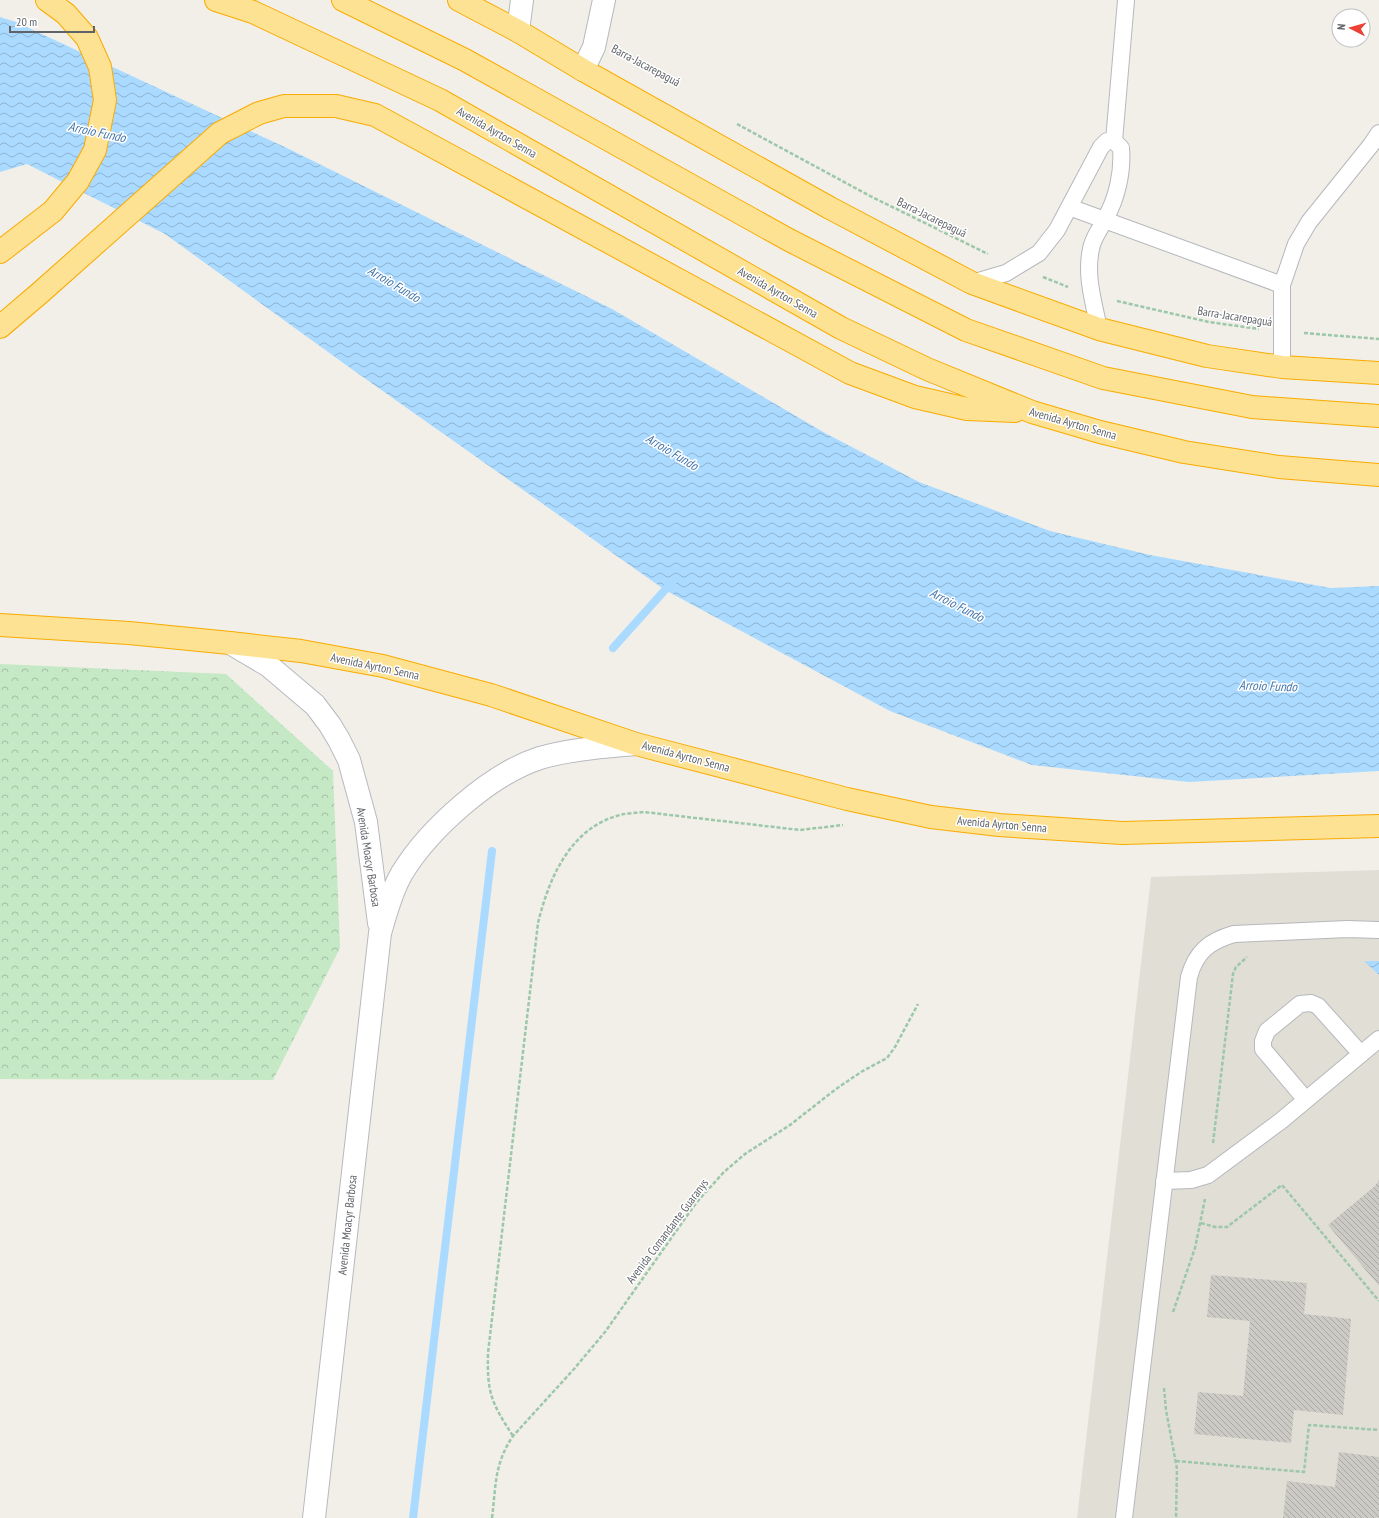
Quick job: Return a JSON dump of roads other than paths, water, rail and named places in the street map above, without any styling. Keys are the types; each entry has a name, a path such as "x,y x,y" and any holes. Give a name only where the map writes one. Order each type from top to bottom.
{"highway":[{"path":"0,252 53,212 78,181 94,150 105,100 100,67 87,38 66,14 46,0"},
{"name":"Avenida Ayrton Senna","path":"216,0 253,12 440,100 841,328 927,369 1032,412 1100,432 1184,452 1279,467 1379,474"},
{"path":"343,0 465,60 789,240 966,330 1103,378 1252,407 1379,416"},
{"path":"459,0 518,31 583,70 830,208 972,283 1099,329 1207,356 1282,367 1379,373"},
{"path":"0,326 41,292 220,133 259,113 284,106 336,106 375,115 850,373 923,399 967,409 1032,412"},
{"name":"Avenida Ayrton Senna","path":"0,625 129,633 230,643 300,651 383,666 491,695 636,744 847,799 932,816 999,825 1122,833 1379,826"}],"street":[{"path":"518,31 522,0"},
{"path":"583,70 594,47 604,0"},
{"name":"Avenida Moacyr Barbosa","path":"230,643 269,666 315,705 339,740 349,760 366,822 380,933"},
{"name":"Avenida Moacyr Barbosa","path":"314,1518 380,933 392,895 410,861 437,828 471,798 504,776 538,759 570,751 636,744"}],"lane":[{"path":"1114,141 1126,0"},
{"path":"1282,367 1282,285 1296,244 1309,222 1379,133"},
{"path":"972,283 1006,273 1039,253 1057,230 1101,147 1107,141 1114,141 1121,148 1122,162 1112,204 1105,220 1095,233 1088,266 1092,296 1099,329"},
{"path":"1069,207 1282,285"},
{"path":"1124,1518 1189,977 1192,965 1201,952 1216,939 1234,934 1348,929 1379,930"},
{"path":"1306,1100 1263,1049 1262,1041 1267,1031 1300,1004 1311,1003 1318,1006 1361,1054"},
{"path":"1164,1181 1191,1180 1208,1175 1306,1100 1379,1039"}],"water":[{"name":"Arroio Fundo","path":"0,17 16,22 289,149 612,309 825,433 919,482 1050,531 1150,555 1331,588 1379,586 1379,771 1189,782 1032,765 890,711 665,590 353,370 165,234 27,164 0,172"},
{"path":"1364,961 1379,961 1379,975"}],"waterway":[{"path":"613,648 673,581"},
{"path":"413,1518 492,851"}]}
